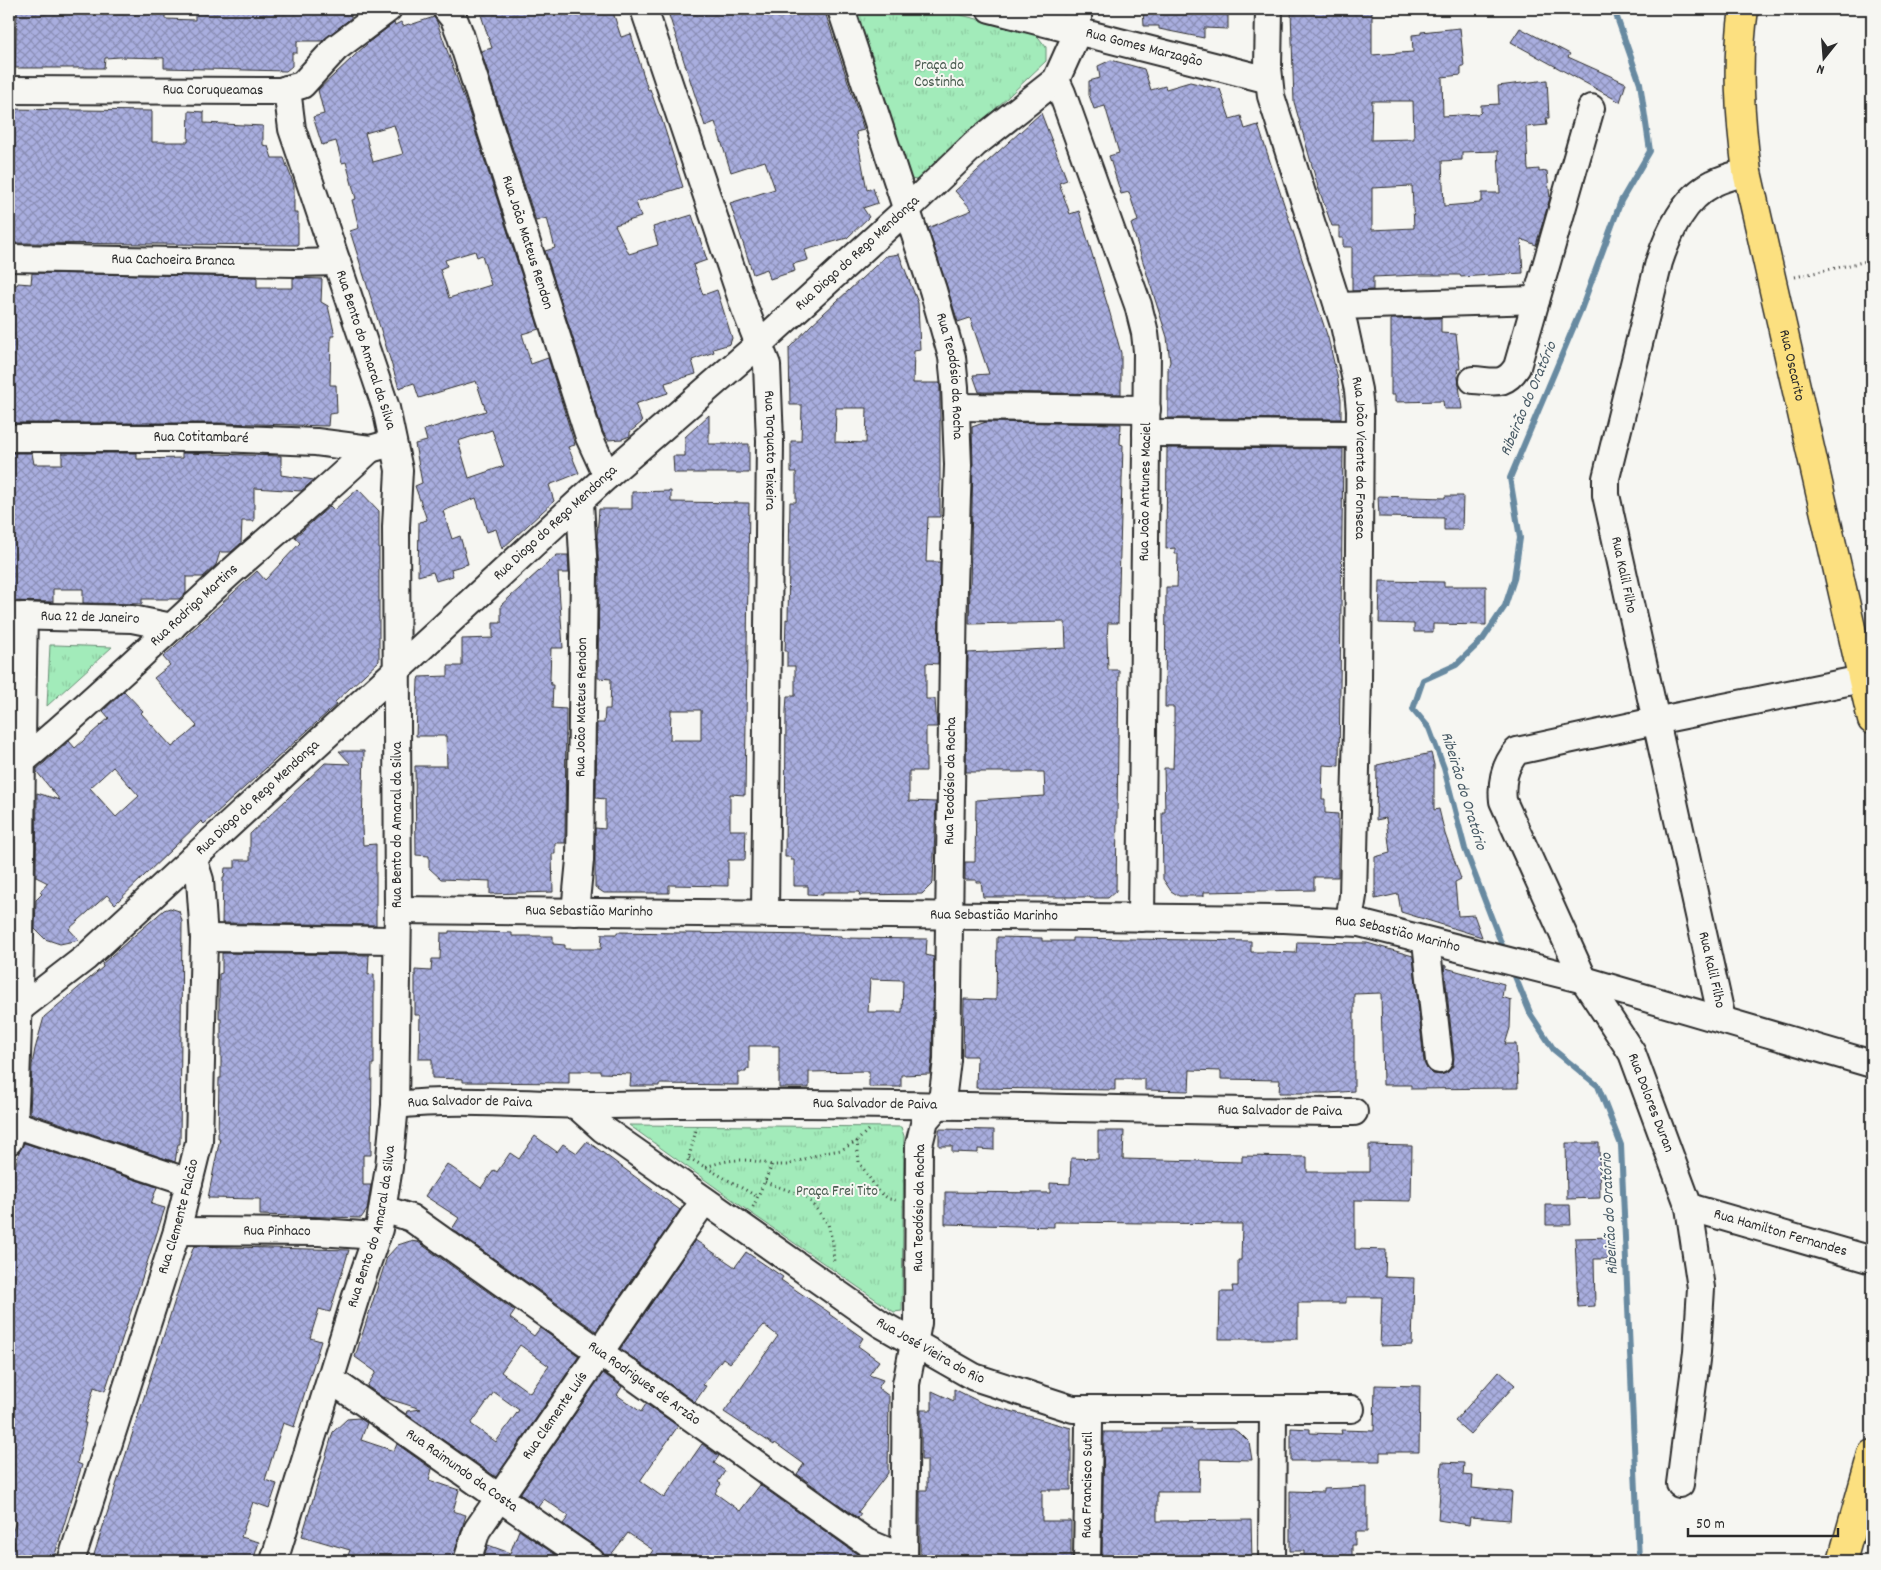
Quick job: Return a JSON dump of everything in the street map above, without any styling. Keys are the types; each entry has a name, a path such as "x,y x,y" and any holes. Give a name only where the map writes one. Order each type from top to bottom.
{"main road":[{"name":"Rua Oscarito","path":"1744,9 1740,42 1740,93 1747,172 1771,282 1868,678 1872,720"},
{"path":"1842,1561 1872,1454"}],"street":[{"name":"Rua Coruqueamas","path":"9,90 280,91 302,85 336,48 388,9"},
{"name":"Rua João Mateus Rendon","path":"446,9 454,20 460,34 589,437 607,476"},
{"name":"Rua Torquato Teixeira","path":"644,9 745,309 768,365 770,441 765,913"},
{"name":"Rua Teodósio da Rocha","path":"841,9 952,357 956,407 958,465 954,597 947,1060 942,1101 925,1120 919,1145 918,1323 906,1384 904,1559"},
{"name":"Rua Gomes Marzagão","path":"990,9 1078,20 1269,80"},
{"name":"Rua João Vicente da Fonseca","path":"1269,9 1269,80 1271,96 1344,325 1358,390 1360,412 1357,722 1353,896 1349,921"},
{"name":"Rua Diogo do Rego Mendonça","path":"19,1009 85,958 607,476 759,344 906,210 975,144 1056,80 1078,20"},
{"name":"Rua João Antunes Maciel","path":"1056,80 1138,305 1145,333 1147,352 1141,918"},
{"name":"Rua Bento do Amaral da Silva","path":"274,1561 377,1236 383,1210 394,1105 398,910 396,527 399,470 382,446 386,408 292,129 287,89"},
{"path":"1473,380 1505,381 1518,368 1591,108"},
{"name":"Rua Kalil Filho","path":"1722,1019 1606,495 1606,478 1658,262 1671,230 1690,202 1700,193 1714,183 1747,172"},
{"name":"Rua Cachoeira Branca","path":"9,258 337,262"},
{"path":"1338,306 1536,300"},
{"path":"956,407 1360,434"},
{"name":"Rua Cotitambaré","path":"9,438 219,438 382,446"},
{"name":"Rua Rodrigo Martins","path":"20,763 60,730 172,627 382,446"},
{"name":"Rua João Mateus Rendon","path":"575,912 580,860 584,572 580,502"},
{"path":"16,616 20,763 19,1009 11,1133 189,1182"},
{"name":"Rua 22 de Janeiro","path":"16,616 132,619 172,627"},
{"path":"1655,721 1868,678"},
{"name":"Rua Dolores Duran","path":"1655,721 1517,751 1506,766 1502,787 1502,801 1584,980 1632,1054 1689,1207 1701,1288 1697,1352 1680,1484"},
{"name":"Rua Clemente Falcão","path":"71,1561 177,1231 199,1142 204,938 200,880 193,858"},
{"name":"Rua Sebastião Marinho","path":"398,910 1349,921 1555,972 1872,1064"},
{"path":"204,938 397,940"},
{"path":"1426,941 1439,1060"},
{"name":"Rua Salvador de Paiva","path":"394,1105 427,1102 576,1105 705,1103 1354,1112"},
{"name":"Rua José Vieira do Rio","path":"576,1105 603,1129 881,1324 974,1377 1074,1408 1351,1409"},
{"name":"Rua Clemente Luís","path":"467,1561 477,1530 500,1500 704,1201"},
{"name":"Rua Hamilton Fernandes","path":"1689,1207 1872,1260"},
{"name":"Rua Rodrigues de Arzão","path":"383,1210 396,1212 411,1218 866,1542 904,1559"},
{"name":"Rua Pinhaco","path":"177,1231 319,1232 377,1236"},
{"name":"Rua Raimundo da Costa","path":"331,1380 396,1424 500,1500 591,1561"},
{"name":"Rua Francisco Sutil","path":"1087,1561 1088,1409"},
{"path":"1272,1561 1273,1410"}],"path":[{"path":"1771,282 1872,260"},
{"path":"684,1186 689,1158 705,1103"},
{"path":"706,1167 719,1162 736,1160 754,1160 772,1166 787,1165 823,1153 841,1150 857,1141 878,1116 880,1105"},
{"path":"857,1141 859,1162 878,1191 889,1199 900,1200 918,1196"},
{"path":"689,1158 758,1197"},
{"path":"744,1228 772,1166"},
{"path":"765,1182 807,1197 828,1224 833,1244 836,1293"}],"green space":[{"name":"Praça do Costinha","path":"854,9 936,9 1035,33 1046,47 1046,61 922,178 917,180 910,179"},
{"path":"50,645 56,645 112,647 47,706"},
{"name":"Praça Frei Tito","path":"629,1125 901,1127 904,1136 902,1311 894,1312 751,1213"}],"building":[{"path":"17,9 165,9 165,19 195,20 195,9 351,9 351,18 322,41 297,41 297,53 292,53 292,66 286,71 164,68 164,58 120,57 105,58 104,68 15,68"},
{"path":"479,9 612,9 621,37 631,34 648,90 650,89 661,117 683,187 636,202 641,217 615,225 629,254 658,245 653,227 692,215 707,260 693,265 703,295 717,290 732,338 730,344 713,349 714,352 692,360 696,374 665,383 668,393 635,404 642,422 630,432 630,436 622,439 608,440 603,432 545,251 555,248 547,218 536,221 481,51 492,48"},
{"path":"667,9 824,9 864,130 856,132 867,190 873,188 878,203 863,208 869,217 847,238 805,250 808,260 793,264 795,271 770,279 767,269 753,274 730,203 775,189 765,161 731,172 715,122 705,126"},
{"path":"1143,9 1228,9 1228,29 1204,28 1204,38 1159,29 1159,26 1144,26"},
{"path":"1372,9 1372,55 1413,52 1412,35 1421,34 1421,32 1460,28 1464,66 1461,66 1461,75 1442,77 1443,116 1479,114 1481,112 1481,105 1499,104 1498,86 1547,80 1549,118 1546,118 1547,125 1526,127 1528,170 1539,169 1539,172 1547,171 1550,198 1536,245 1521,239 1523,273 1461,277 1460,275 1419,275 1373,277 1373,290 1352,291 1352,247 1343,247 1343,238 1339,238 1339,226 1332,226 1318,187 1294,102 1291,10","holes":["1372,101 1413,101 1414,139 1371,140","1498,151 1500,193 1482,193 1482,201 1480,203 1444,206 1442,161 1462,160 1462,152","1412,186 1414,228 1372,230 1372,188"]},
{"path":"434,17 437,22 469,112 539,329 522,334 531,364 548,358 575,445 568,447 579,473 549,485 554,501 502,549 496,529 487,532 476,498 443,511 452,539 460,536 468,564 451,569 453,576 436,581 433,572 418,576 419,522 427,520 415,486 422,483 415,444 427,441 424,430 486,411 476,381 419,398 414,383 399,388 350,231 359,228 352,200 356,199 346,162 342,163 336,141 322,145 313,117 324,114 318,90 369,42 394,23 395,25 401,22 403,26","holes":["394,125 403,154 373,162 365,133","475,251 477,257 482,255 491,285 449,298 440,269 447,266 445,260","492,430 504,466 469,478 458,441"]},
{"path":"1520,28 1570,54 1568,57 1626,83 1620,102 1511,42"},
{"path":"1111,60 1144,69 1151,90 1165,86 1166,89 1190,82 1220,89 1230,119 1241,116 1245,129 1258,125 1328,338 1337,375 1341,400 1341,419 1168,418 1168,368 1170,362 1167,337 1131,224 1138,221 1129,192 1121,194 1109,156 1119,153 1105,106 1094,109 1089,95 1089,81 1100,78 1098,66"},
{"path":"9,109 152,111 152,142 188,142 189,111 204,112 204,123 263,126 263,145 268,146 272,158 284,158 294,185 294,213 298,213 298,245 11,243 9,226"},
{"path":"1041,113 1067,180 1059,183 1070,214 1079,211 1109,310 1121,353 1121,394 979,392 973,375 989,374 970,318 958,322 928,228 972,210 955,191"},
{"path":"899,254 918,303 920,350 914,351 913,383 940,383 940,517 928,517 926,562 940,562 938,664 926,663 926,699 935,699 937,727 926,727 926,771 909,771 909,801 936,802 933,883 922,894 859,895 860,892 823,892 823,895 808,894 808,886 794,886 794,860 791,860 791,857 785,857 786,711 787,696 795,696 795,666 787,666 787,651 785,651 786,619 788,620 790,502 796,502 796,472 791,472 791,441 801,441 802,405 790,405 789,348 811,325 886,256","holes":["836,408 867,408 866,443 835,442"]},
{"path":"32,273 257,277 257,288 293,288 293,278 322,279 321,302 328,306 335,336 331,336 330,385 336,385 337,413 329,414 328,426 219,423 9,423 9,284 31,284"},
{"path":"1441,318 1441,333 1456,334 1460,369 1457,369 1462,409 1444,409 1443,401 1395,402 1395,395 1391,395 1391,319"},
{"path":"709,415 709,444 749,444 749,473 674,473 673,456 685,456 685,437"},
{"path":"986,422 1121,424 1120,444 1123,445 1118,623 1108,623 1107,638 1108,670 1119,670 1116,891 1108,898 983,897 981,882 965,880 965,862 975,862 976,800 1045,796 1044,772 966,772 968,653 1066,648 1065,622 969,624 973,465 972,427"},
{"path":"1167,448 1343,449 1339,766 1323,765 1322,799 1325,799 1325,813 1338,814 1338,877 1314,877 1314,890 1204,892 1204,896 1179,896 1171,891 1163,879 1162,812 1165,812 1164,768 1173,768 1174,737 1174,707 1165,707 1166,587 1177,587 1178,554 1175,554 1175,548 1166,549"},
{"path":"9,453 32,453 34,464 62,464 62,453 137,453 137,459 182,458 182,453 281,456 281,475 314,480 301,491 254,488 254,521 242,521 241,543 231,552 220,552 216,565 203,577 186,577 186,593 179,599 142,599 142,604 83,603 83,589 53,589 53,602 9,601"},
{"path":"358,489 379,511 379,661 335,702 337,704 204,824 201,821 115,904 107,895 69,929 79,940 60,944 45,939 35,929 36,900 48,883 36,877 37,793 60,800 37,772 37,769 69,741 75,748 109,718 103,711 124,691 172,747 186,736 197,726 154,678 170,665 163,657 257,571 265,580 300,543 295,537 330,506 334,510","holes":["113,767 139,796 116,817 90,788"]},
{"path":"671,491 671,502 749,503 745,795 730,794 730,830 746,830 745,860 728,860 728,886 669,885 669,893 604,893 595,887 595,828 605,829 605,799 596,798 597,723 604,723 605,709 610,709 611,679 598,678 599,573 597,536 599,509 632,509 632,492","holes":["671,710 701,710 701,740 670,740"]},
{"path":"1378,496 1445,498 1445,496 1463,496 1462,530 1444,530 1444,518 1379,517"},
{"path":"557,555 568,555 569,573 558,573 563,648 551,648 550,678 551,685 553,685 552,708 566,709 565,843 555,843 555,854 552,854 553,892 490,894 490,881 441,879 429,868 429,856 416,855 415,766 447,766 446,736 416,736 418,680 419,677 448,676 448,666 462,666 462,639 493,638 493,623 501,623 501,605"},
{"path":"1380,581 1444,582 1444,586 1486,586 1486,625 1433,624 1433,632 1414,632 1414,624 1379,623"},
{"path":"339,751 364,751 363,845 376,844 376,925 222,923 223,877 225,868 235,868 235,860 250,860 250,834 325,763 351,764"},
{"path":"1431,753 1434,765 1434,810 1439,809 1445,834 1461,879 1455,882 1458,916 1474,915 1482,937 1401,912 1398,894 1375,899 1375,857 1390,853 1386,818 1376,820 1377,765"},
{"path":"170,908 179,911 182,921 180,1144 178,1144 175,1162 30,1113 32,1065 44,1017 103,967 102,964 128,941 164,910"},
{"path":"449,931 512,933 512,936 553,936 553,944 565,945 565,949 601,949 602,934 617,934 617,932 927,939 926,955 934,957 930,1074 901,1075 901,1087 869,1087 869,1071 809,1072 809,1088 779,1088 779,1046 749,1046 749,1069 746,1069 746,1072 738,1072 738,1085 659,1084 659,1086 630,1086 631,1074 600,1073 600,1071 569,1071 569,1083 463,1082 463,1079 432,1078 432,1059 419,1059 420,1015 415,1015 415,970 431,971 432,959 440,959 441,933 449,933","holes":["870,979 903,980 902,1012 868,1012"]},
{"path":"997,937 1042,938 1042,941 1072,941 1072,938 1251,941 1251,952 1296,953 1297,942 1367,943 1413,956 1424,1062 1427,1069 1433,1074 1441,1075 1448,1072 1453,1066 1454,1058 1444,965 1446,968 1504,984 1502,997 1511,1000 1510,1028 1505,1044 1516,1044 1518,1088 1411,1089 1411,1085 1383,1085 1381,993 1354,994 1354,1091 1279,1093 1280,1080 1221,1079 1221,1071 1190,1070 1189,1091 1145,1090 1145,1079 1115,1079 1115,1090 976,1088 977,1056 963,1056 964,999 996,1000"},
{"path":"222,953 369,955 368,975 374,974 374,1064 372,1064 371,1155 363,1155 363,1185 371,1185 367,1210 361,1218 260,1215 260,1199 208,1198 220,1138 218,1138 219,1078 221,1078 219,974 222,973"},
{"path":"939,1129 994,1130 994,1150 978,1149 978,1153 952,1152 952,1146 939,1146"},
{"path":"1098,1131 1124,1131 1123,1159 1242,1162 1242,1156 1307,1157 1307,1172 1369,1172 1369,1145 1412,1146 1411,1201 1355,1200 1355,1249 1386,1250 1385,1277 1414,1278 1412,1345 1380,1346 1382,1297 1346,1297 1346,1303 1298,1303 1298,1339 1219,1339 1220,1292 1233,1292 1232,1286 1238,1286 1238,1260 1241,1260 1242,1224 1054,1222 1054,1227 945,1224 945,1192 1050,1193 1050,1183 1070,1184 1071,1158 1098,1159"},
{"path":"535,1136 557,1152 563,1144 577,1153 587,1141 680,1210 596,1331 452,1229 459,1218 425,1196 447,1164 481,1188 494,1170 497,1172 510,1153 519,1159"},
{"path":"24,1143 157,1187 151,1204 165,1208 105,1391 94,1387 84,1423 86,1423 77,1463 82,1465 53,1561 23,1561 10,1557 15,1542 10,1540 16,1521 9,1519 9,1189 19,1152"},
{"path":"1566,1143 1599,1143 1600,1198 1567,1199"},
{"path":"1546,1205 1570,1205 1571,1225 1546,1225"},
{"path":"1613,1237 1613,1259 1594,1259 1595,1306 1578,1307 1575,1238"},
{"path":"695,1240 735,1267 746,1252 783,1277 781,1280 863,1338 858,1346 879,1361 869,1375 883,1380 878,1388 889,1396 888,1473 858,1512 861,1514 858,1518 797,1474 804,1464 775,1443 774,1445 724,1412 778,1336 764,1325 730,1363 723,1358 703,1385 706,1386 695,1402 620,1349"},
{"path":"410,1241 418,1242 515,1311 510,1318 534,1336 540,1328 579,1356 496,1477 406,1414 407,1411 421,1409 382,1397 367,1386 376,1372 355,1357 387,1257 398,1245","holes":["520,1345 549,1366 530,1393 501,1372","494,1392 519,1410 496,1442 471,1424"]},
{"path":"194,1246 349,1250 330,1312 319,1309 310,1338 321,1341 294,1427 283,1423 265,1480 277,1484 269,1508 253,1502 241,1537 259,1542 253,1561 92,1561 181,1281"},
{"path":"1499,1371 1515,1385 1470,1434 1455,1421"},
{"path":"603,1373 622,1387 617,1395 641,1412 646,1404 678,1426 640,1481 664,1498 702,1444 719,1456 714,1463 725,1471 718,1482 721,1484 715,1493 740,1511 760,1485 857,1554 870,1561 646,1561 653,1550 628,1533 606,1561 604,1554 599,1549 563,1524 569,1516 544,1499 538,1507 520,1494"},
{"path":"1375,1385 1420,1386 1419,1452 1380,1452 1380,1461 1291,1461 1291,1428 1310,1429 1310,1433 1342,1434 1341,1430 1374,1431"},
{"path":"954,1389 982,1403 1071,1428 1071,1490 1042,1490 1042,1521 1071,1521 1071,1561 920,1561 920,1490 927,1490 927,1460 921,1460 921,1410 932,1410 932,1391 954,1401"},
{"path":"359,1418 367,1423 361,1440 394,1451 397,1444 432,1469 429,1480 459,1490 453,1511 466,1515 452,1561 346,1561 350,1550 302,1536 333,1432 347,1419"},
{"path":"1161,1428 1192,1428 1192,1430 1233,1429 1249,1442 1252,1460 1200,1459 1199,1492 1157,1492 1157,1521 1251,1520 1252,1561 1102,1560 1104,1432 1161,1432"},
{"path":"1442,1462 1464,1463 1463,1475 1473,1476 1472,1488 1512,1492 1510,1520 1470,1517 1469,1525 1438,1520"},
{"path":"1367,1487 1367,1532 1355,1532 1355,1545 1352,1545 1352,1561 1304,1561 1304,1551 1290,1551 1290,1491 1323,1492 1323,1489"},
{"path":"519,1530 565,1561 483,1561 488,1545 510,1553"}],"waterway":[{"name":"Ribeirão do Oratório","path":"1505,953 1465,849 1444,768 1429,728 1413,709 1423,680 1456,665 1483,639 1505,606 1514,579 1520,538 1510,478 1582,307 1621,201 1650,151 1640,83 1614,9"},
{"name":"Ribeirão do Oratório","path":"1512,969 1531,1015 1554,1050 1598,1086 1621,1145 1639,1561"}]}
